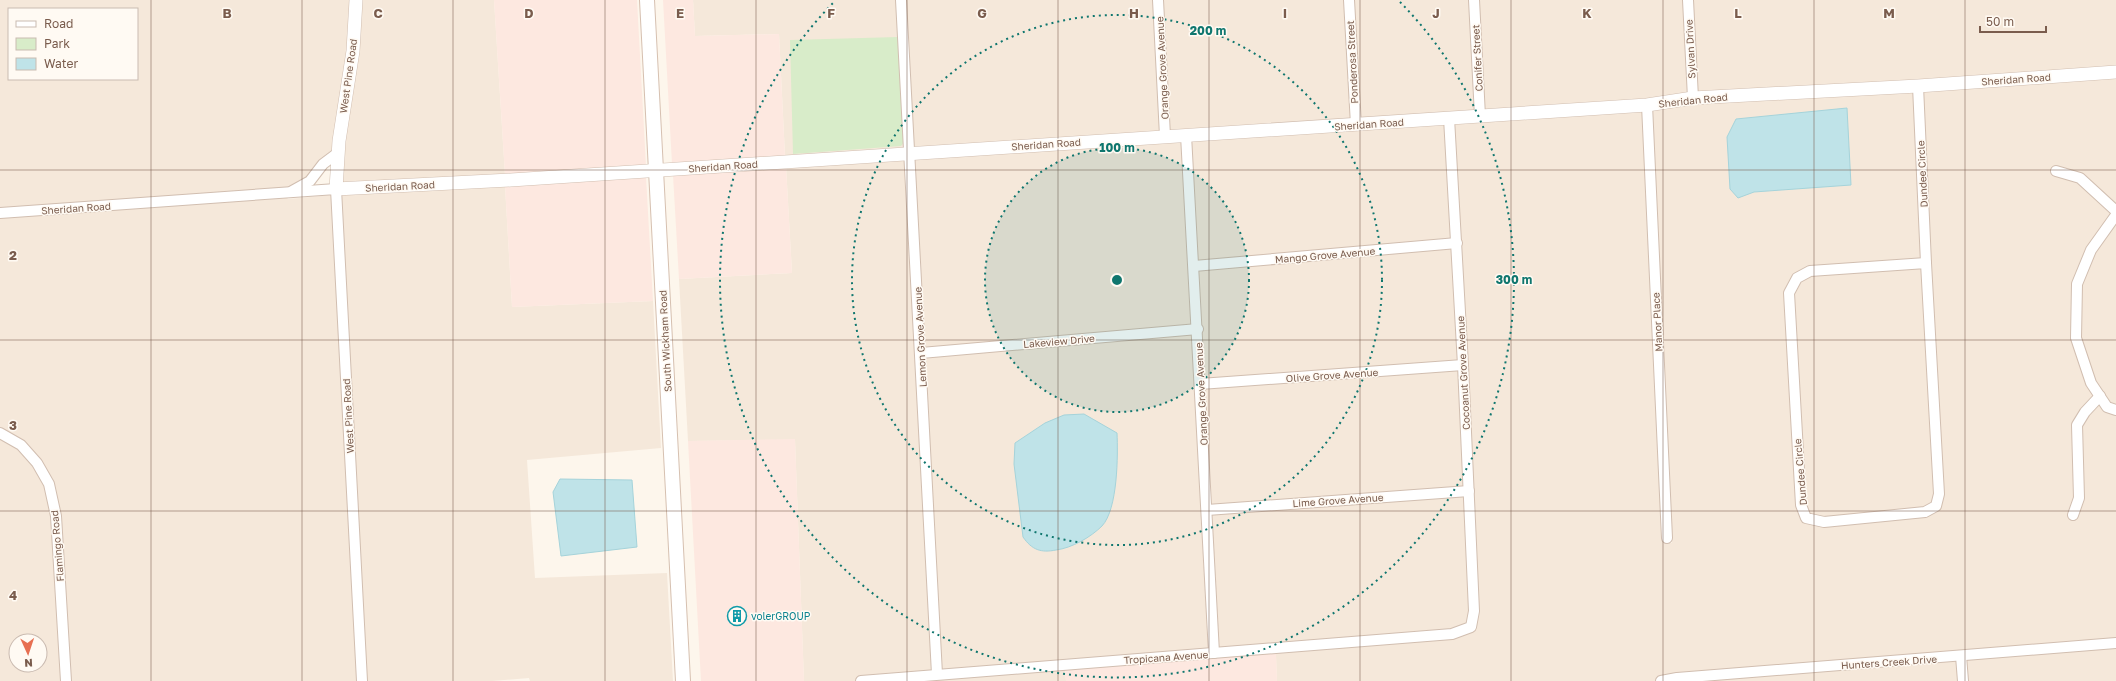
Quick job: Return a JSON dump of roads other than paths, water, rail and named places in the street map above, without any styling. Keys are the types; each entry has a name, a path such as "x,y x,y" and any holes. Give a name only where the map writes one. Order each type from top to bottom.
{"main road":[{"name":"South Wickham Road","path":"647,0 683,681"}],"street":[{"name":"West Pine Road","path":"356,0 353,51 339,152 336,189 362,681"},
{"name":"Lemon Grove Avenue","path":"901,0 937,674"},
{"name":"Orange Grove Avenue","path":"1158,0 1165,136"},
{"name":"Ponderosa Street","path":"1349,0 1356,125"},
{"name":"Conifer Street","path":"1474,0 1480,116"},
{"name":"Sylvan Drive","path":"1688,0 1693,98"},
{"name":"Sheridan Road","path":"0,213 336,189 656,171 1165,136 1356,125 1647,105 1693,98 1918,86 2116,72"},
{"name":"Dundee Circle","path":"1918,86 1939,494 1936,506 1925,512 1824,522 1806,518 1800,505 1788,293 1797,278 1810,271 1926,263"},
{"name":"Manor Place","path":"1647,105 1667,538"},
{"name":"Cocoanut Grove Avenue","path":"1449,118 1457,243 1469,490 1474,611 1471,627"},
{"name":"Orange Grove Avenue","path":"1186,135 1198,329 1214,654"},
{"path":"289,193 310,181 323,164 339,152"},
{"path":"2056,171 2080,178 2116,211"},
{"path":"2116,215 2092,250 2077,284 2076,338 2091,383 2107,406 2116,410"},
{"name":"Mango Grove Avenue","path":"1194,266 1457,243"},
{"name":"Lakeview Drive","path":"921,354 1198,329"},
{"name":"Olive Grove Avenue","path":"1200,384 1463,365"},
{"path":"2073,515 2079,498 2077,425 2085,412 2100,396"},
{"name":"Flamingo Road","path":"0,433 21,445 37,463 49,484 56,516 66,681"},
{"name":"Lime Grove Avenue","path":"1207,510 1469,490"},
{"name":"Tropicana Avenue","path":"860,681 1452,634 1471,627"},
{"name":"Hunters Creek Drive","path":"1661,681 1677,678 2116,643"},
{"path":"1961,656 1963,681"}],"water":[{"path":"1847,108 1851,185 1754,192 1738,198 1730,189 1727,137 1736,119"},
{"path":"1084,414 1117,433 1116,481 1111,507 1102,526 1081,541 1062,549 1046,551 1037,550 1033,548 1023,537 1014,464 1015,443 1045,423 1064,415"},
{"path":"560,479 632,480 637,547 561,556 553,492"}],"place":[{"name":"volerGROUP","path":"737,616"}]}
